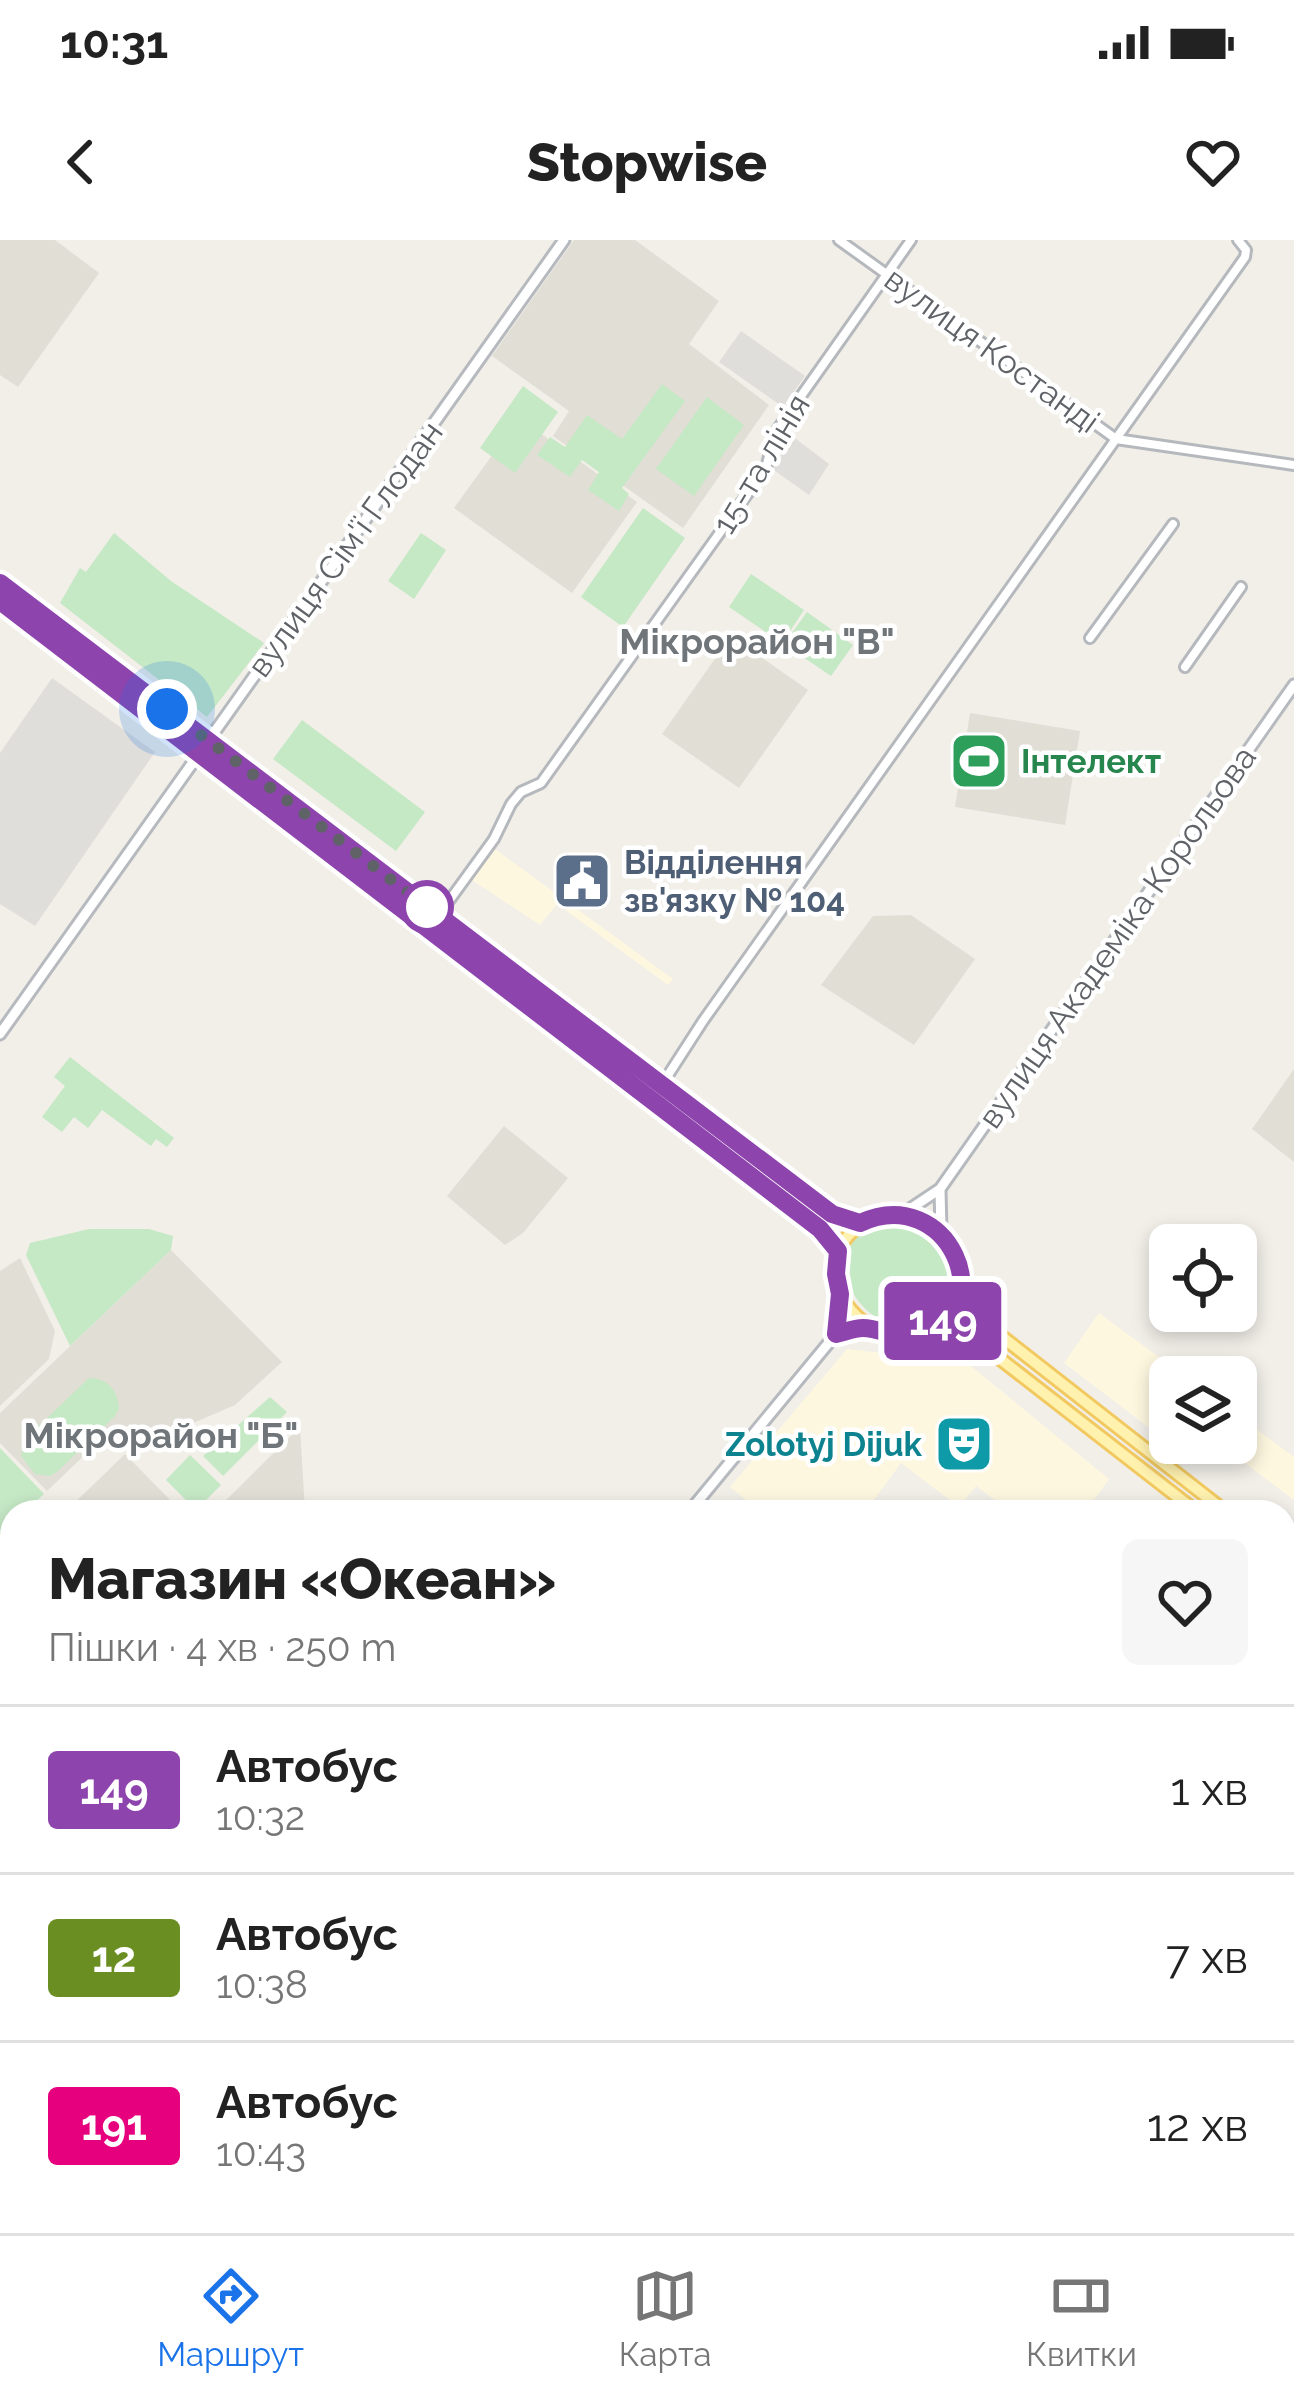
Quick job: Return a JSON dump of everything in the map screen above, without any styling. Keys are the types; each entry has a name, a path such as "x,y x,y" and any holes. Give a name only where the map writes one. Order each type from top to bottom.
{"main road":[{"name":"вулиця Сім'ї Глодан","path":"0,1034 564,240"},
{"path":"0,583 832,1214 860,1223"},
{"path":"0,601 820,1229 838,1251"},
{"name":"вулиця Академіка Корольова","path":"901,1215 940,1189 1294,685"},
{"path":"428,929 438,916"},
{"path":"940,1189 941,1232 996,1333 1211,1500"},
{"path":"699,1500 836,1334 838,1251 860,1223 881,1214 915,1216 941,1232"},
{"path":"922,1335 951,1315 959,1301 962,1274"},
{"path":"840,1294 875,1330"},
{"path":"836,1334 866,1328 981,1344 1182,1500"}],"street":[{"name":"вулиця Костанді","path":"839,240 1117,439 1294,465"},
{"name":"15-та лінія","path":"438,916 494,839 511,804 520,792 541,783 768,466 775,433 911,240"},
{"path":"652,1100 1245,257 1238,240"},
{"path":"1090,638 1173,524"},
{"path":"1185,667 1240,587"}],"shaded area":[{"path":"0,240 55,240 99,273 18,387 0,375"},
{"path":"574,240 635,240 719,301 689,344 769,405 683,528 553,436 569,411 492,356"},
{"path":"741,331 805,376 783,407 719,362"},
{"path":"519,418 637,502 572,593 454,508"},
{"path":"779,426 829,464 809,495 768,466"},
{"path":"731,636 808,690 739,788 662,734"},
{"path":"52,678 155,752 35,926 0,904 0,753"},
{"path":"970,713 1080,731 1065,825 955,807"},
{"path":"495,849 673,979 668,985 557,904 540,925 472,880"},
{"path":"911,915 975,959 914,1045 821,985 873,916"},
{"path":"1294,1069 1294,1162 1252,1129"},
{"path":"504,1126 568,1178 523,1233 505,1245 447,1196"},
{"path":"171,1250 282,1362 235,1405 175,1431 133,1446 114,1427 47,1491 0,1443 0,1413"},
{"path":"20,1258 55,1331 49,1359 0,1406 0,1271"},
{"path":"1099,1313 1157,1356 1149,1356 1149,1428 1064,1363"},
{"path":"847,1349 966,1362 1109,1479 1094,1500 995,1500 976,1486 965,1500 950,1500 901,1463 874,1500 746,1500 730,1487"},
{"path":"300,1427 304,1500 226,1500"},
{"path":"1257,1430 1294,1457 1294,1500 1246,1464 1257,1464"},
{"path":"125,1454 170,1500 77,1500"}],"green space":[{"path":"662,384 685,401 622,488 629,494 619,511 588,490 599,472 582,460 570,477 537,455 550,437 565,447 587,415 622,439"},
{"path":"523,386 558,412 515,473 480,448"},
{"path":"707,397 744,425 694,496 656,469"},
{"path":"643,508 685,538 623,627 581,597"},
{"path":"114,533 171,581 264,643 207,717 60,603 80,568 86,572"},
{"path":"421,533 446,550 414,599 388,581"},
{"path":"751,574 804,610 782,643 729,607"},
{"path":"807,612 853,645 831,676 784,644"},
{"path":"302,720 425,812 396,851 273,759"},
{"path":"70,1057 174,1138 167,1147 156,1139 151,1146 102,1110 88,1128 74,1117 62,1132 42,1117 65,1086 54,1077"},
{"path":"892,1219 908,1225 936,1248 951,1278 951,1294 944,1308 929,1320 905,1327 883,1321 864,1307 850,1288 845,1266 848,1245 863,1229"},
{"path":"89,1229 149,1229 173,1236 171,1250 70,1346 26,1255 30,1243"},
{"path":"89,1378 111,1386 119,1409 58,1471 50,1476 35,1474 21,1456 25,1439"},
{"path":"270,1397 287,1412 223,1476 203,1456"},
{"path":"0,1448 44,1494 37,1500 0,1500"},
{"path":"190,1455 221,1485 206,1500 186,1500 166,1480"}],"bus line":[{"name":"149","path":"0,583 832,1214 860,1223 881,1214 915,1216 941,1232 962,1274 959,1301 951,1315 922,1335 881,1334 866,1328 836,1334 838,1251 820,1229 0,601"}],"place":[{"name":"Інтелект","path":"979,761"},
{"name":"Відділення зв'язку № 104","path":"582,881"},
{"name":"Zolotyj Dijuk","path":"964,1444"}],"district":[{"name":"Мікрорайон \"В\"","path":"757,641"},
{"name":"Мікрорайон \"Б\"","path":"161,1435"}],"route":[{"path":"167,709 427,907"}]}
